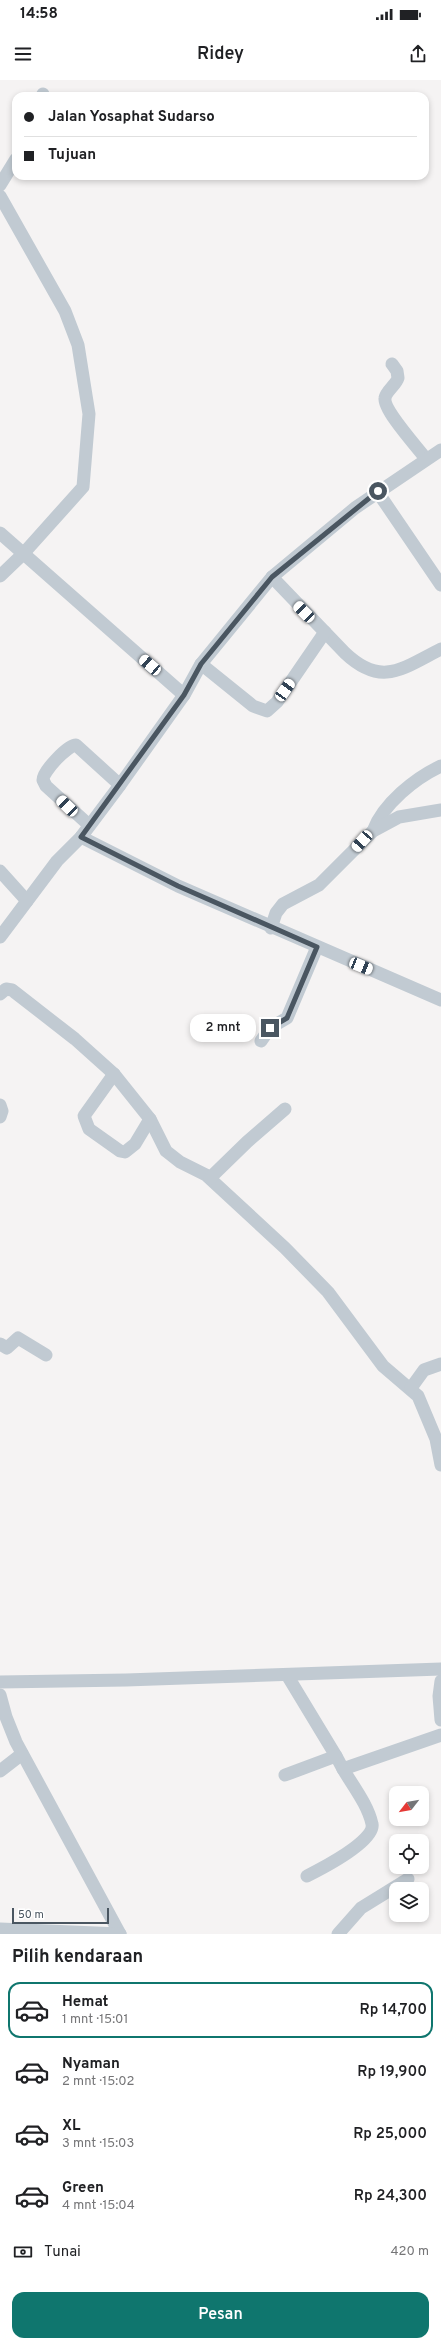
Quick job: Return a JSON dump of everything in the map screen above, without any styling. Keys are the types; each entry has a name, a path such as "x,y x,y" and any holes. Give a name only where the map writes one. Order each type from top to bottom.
{"street":[{"path":"0,184 12,165"},
{"path":"0,196 65,311 78,345 88,414 83,487 23,554 0,576"},
{"path":"392,364 397,371 398,378 386,395 386,403 396,421 426,459"},
{"path":"0,937 57,862 81,837 88,825 120,785 184,695 201,664 272,577 378,491 441,450"},
{"path":"378,491 441,585"},
{"path":"0,533 184,695"},
{"path":"272,577 353,661 374,672 383,673 401,670 441,649"},
{"path":"201,664 253,706 267,711 277,702 324,632"},
{"path":"88,825 46,786 43,780 46,770 69,747 76,745 120,785"},
{"path":"373,831 380,815 403,793 441,766"},
{"path":"271,928 276,914 283,904 319,885 373,831 399,817 441,810"},
{"path":"81,837 178,886 271,928 441,1000"},
{"path":"0,871 27,901"},
{"path":"261,1041 270,1028 287,1018 317,947"},
{"path":"0,994 8,988 12,990 76,1039 114,1074 150,1119 166,1151 210,1178 285,1248 328,1292 383,1366 411,1388 418,1396 436,1439 441,1465"},
{"path":"114,1074 84,1116 89,1129 120,1151 125,1152 135,1144 150,1119"},
{"path":"0,1105 2,1111 0,1117"},
{"path":"210,1178 246,1142 285,1109"},
{"path":"0,1344 7,1348 19,1338 46,1355"},
{"path":"411,1388 424,1370 441,1364"},
{"path":"0,1682 298,1675 441,1669"},
{"path":"298,1675 336,1756 348,1768 372,1823 372,1830 360,1844 307,1876"},
{"path":"441,1681 439,1696 441,1720"},
{"path":"0,1695 10,1731 120,1934 8,1931"},
{"path":"348,1768 441,1735"},
{"path":"0,1771 22,1754"},
{"path":"285,1775 336,1756"},
{"path":"338,1934 361,1908 408,1879"}],"route":[{"path":"270,1028 287,1018 317,947 178,886 81,837 88,825 120,785 184,695 201,664 272,577 295,556 378,491"}]}
